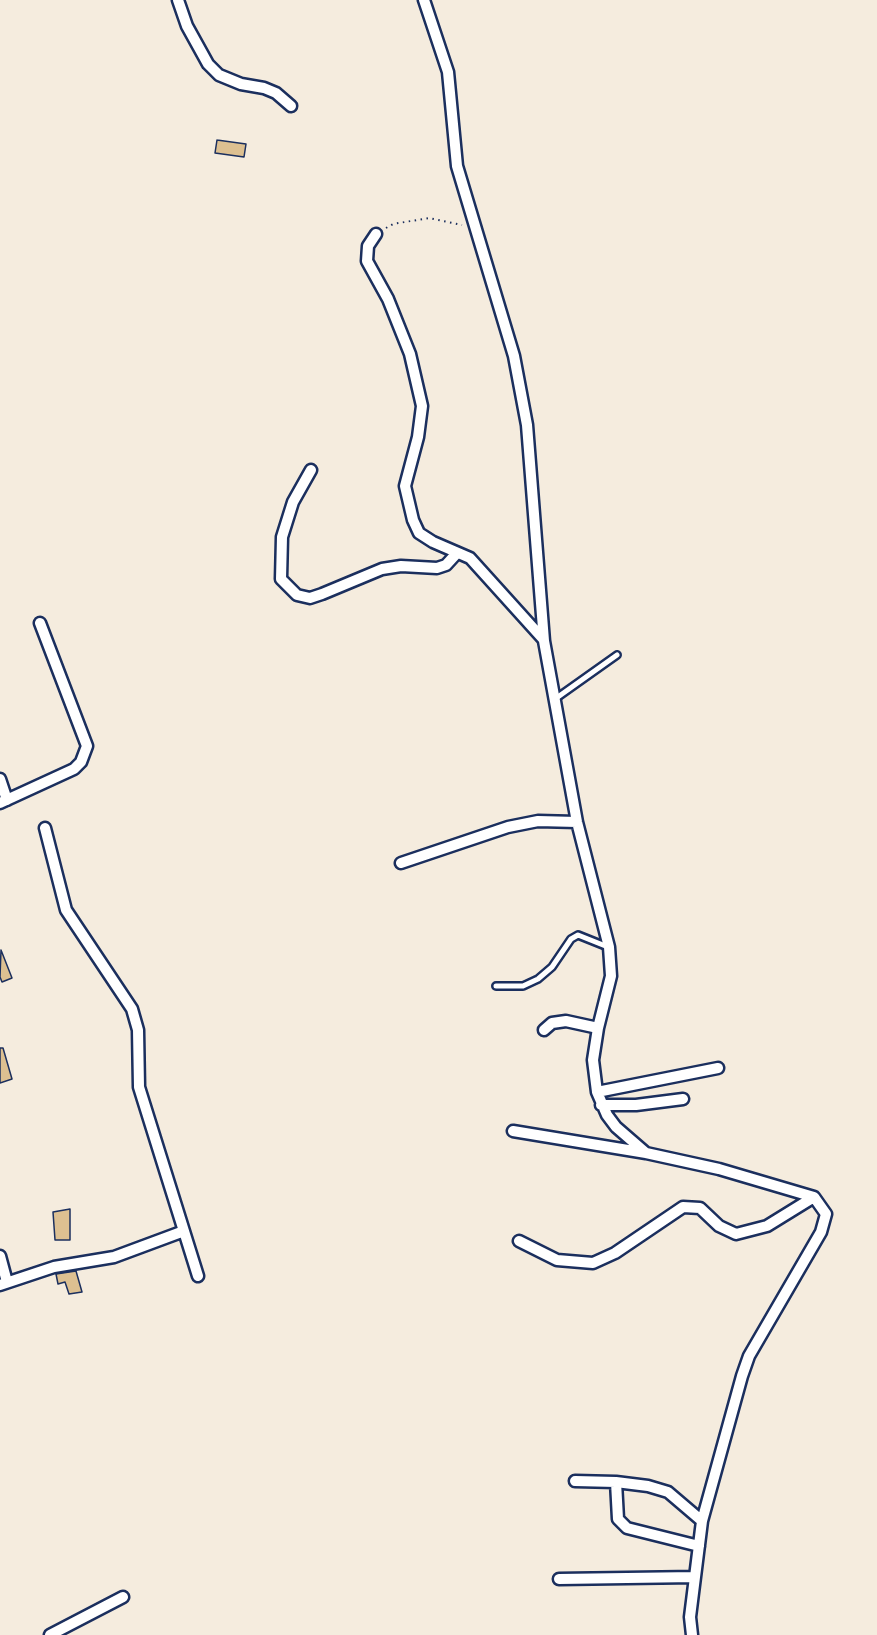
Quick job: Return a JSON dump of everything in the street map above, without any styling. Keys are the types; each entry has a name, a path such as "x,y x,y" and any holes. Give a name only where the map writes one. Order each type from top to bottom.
{"street":[{"path":"178,0 208,64 219,75 276,93 291,106"},
{"path":"424,0 448,72 457,165 514,356 527,425 544,640 577,822 609,948 611,976 597,1028 593,1060 597,1092 601,1104 616,1127 646,1153"},
{"path":"376,234 368,246 367,261 388,299 410,354 422,406 418,437 405,486 419,533 433,542 470,558 544,640"},
{"path":"311,470 293,502 282,537 281,579 297,595 310,598 382,569 401,566 437,568 446,565 458,553"},
{"path":"0,778 3,802 74,769 81,762 87,746 40,623"},
{"path":"401,863 508,827 538,821 577,822"},
{"path":"45,828 66,910 132,1009 138,1030 139,1087 198,1276"},
{"path":"544,1029 552,1023 566,1021 597,1028"},
{"path":"597,1092 718,1068"},
{"path":"601,1104 636,1105 683,1100"},
{"path":"513,1131 646,1153 719,1169 814,1197 825,1214 821,1232 749,1356 702,1521 690,1617 692,1635"},
{"path":"519,1241 557,1260 593,1263 615,1253 683,1207 700,1208 719,1226 736,1234 767,1226 814,1197"},
{"path":"0,1256 3,1283 54,1267 114,1257 184,1231"},
{"path":"575,1481 616,1482 668,1492 702,1521"},
{"path":"616,1482 618,1519 627,1528 699,1546"},
{"path":"559,1580 695,1577"},
{"path":"50,1635 123,1597"}],"lane":[{"path":"555,699 618,655"},
{"path":"496,986 523,986 538,979 552,967 571,939 578,935 582,934 609,948"}],"path":[{"path":"376,234 393,224 429,218 475,225"}],"building":[{"path":"217,140 246,144 244,157 215,153"},
{"path":"1,950 12,978 2,982 0,977"},
{"path":"0,1048 3,1048 12,1079 0,1083"},
{"path":"70,1209 70,1240 55,1240 53,1212"},
{"path":"76,1271 82,1292 69,1294 65,1282 58,1284 56,1274"}]}
